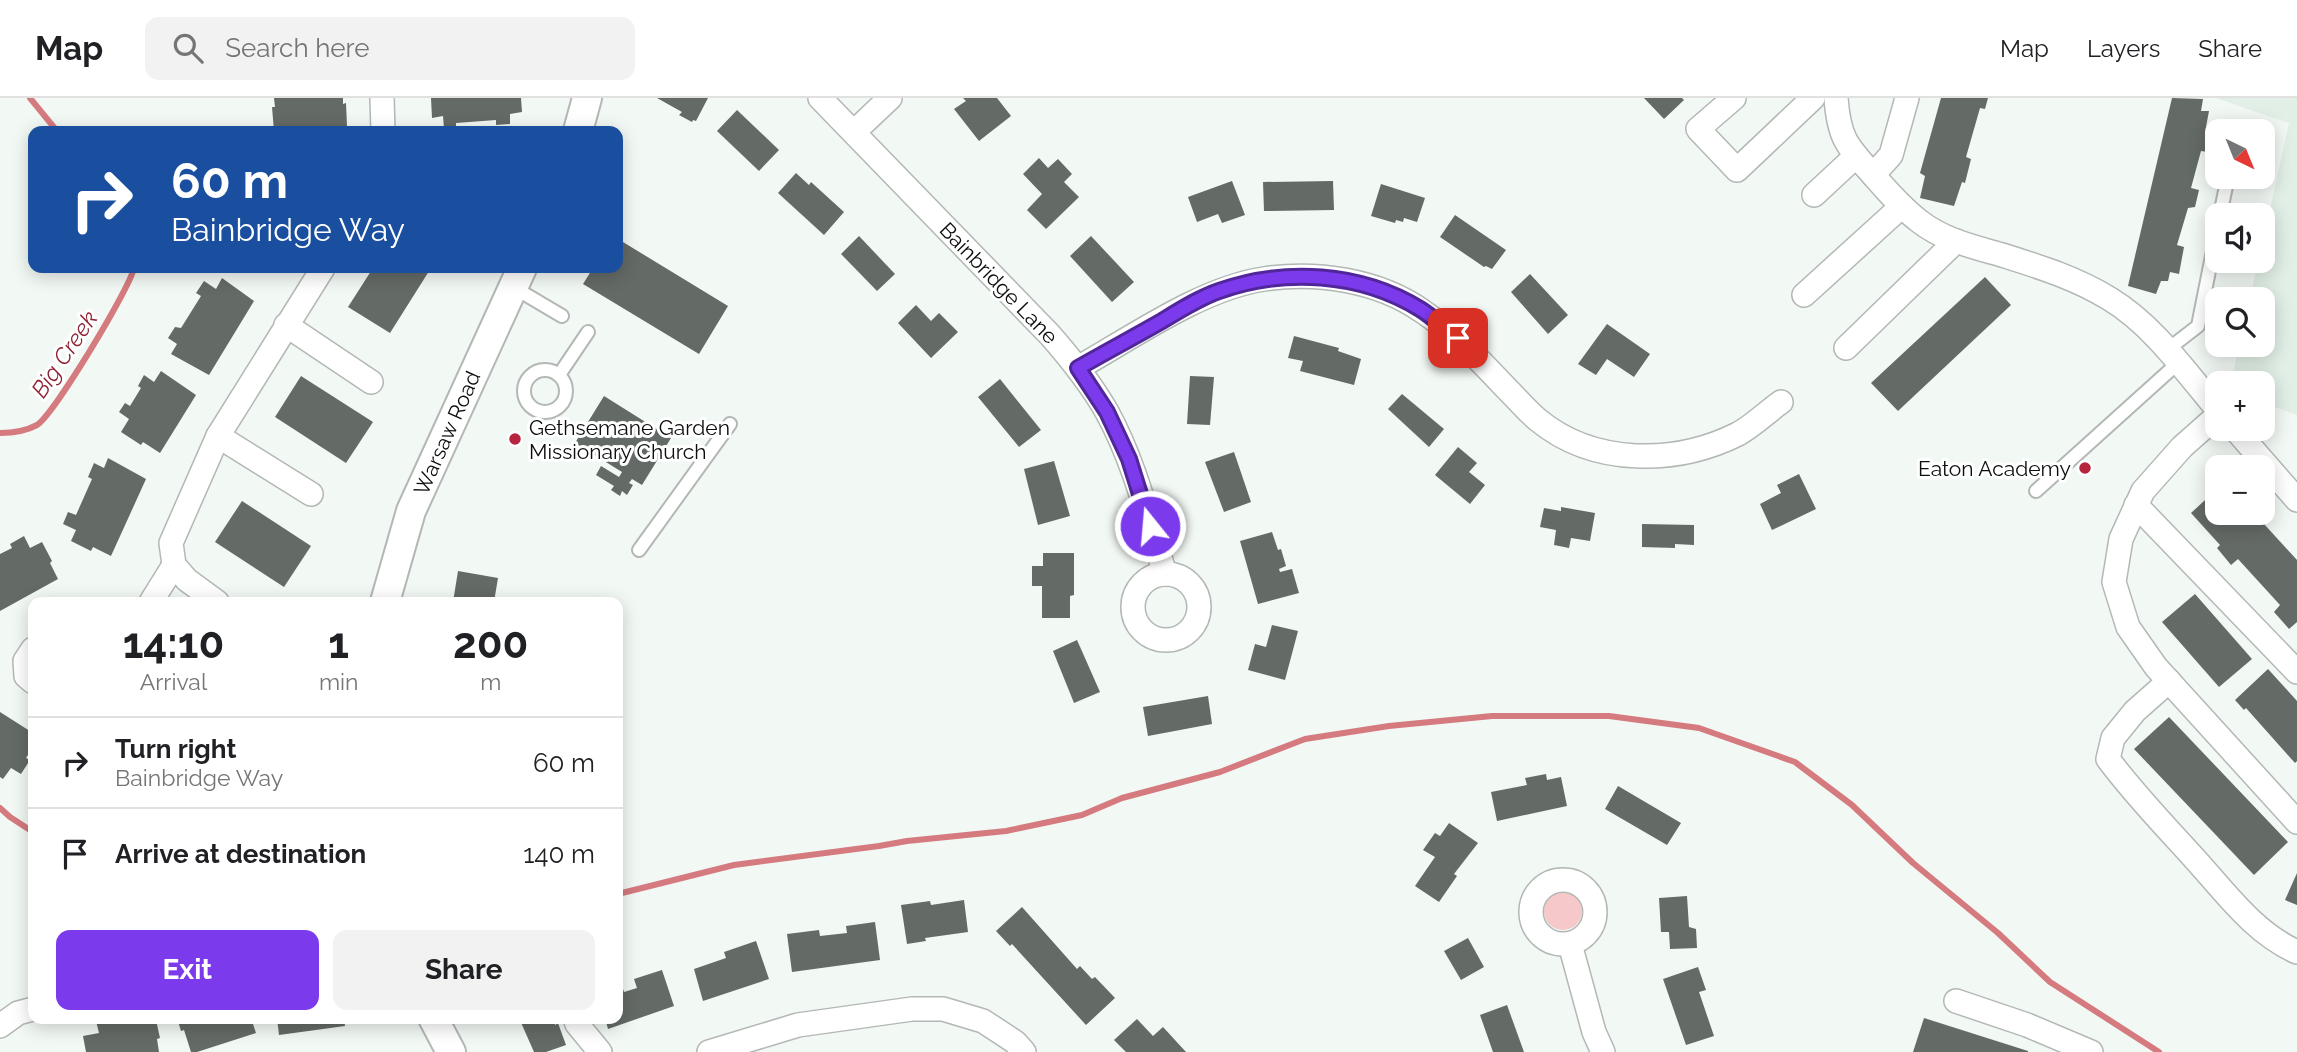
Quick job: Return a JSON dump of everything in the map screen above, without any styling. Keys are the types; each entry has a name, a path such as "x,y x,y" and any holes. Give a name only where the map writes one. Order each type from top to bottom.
{"street":[{"path":"382,98 383,126"},
{"path":"579,126 587,98"},
{"name":"Bainbridge Lane","path":"820,98 1050,335 1078,368 1107,412 1129,459 1165,574"},
{"path":"854,132 890,98"},
{"path":"1734,98 1698,129 1737,170 1813,98"},
{"path":"1836,98 1839,130 1847,146 1920,223 1956,241 2078,281 2113,300 2144,324 2205,395"},
{"path":"1873,175 1891,155 1907,98"},
{"path":"1814,195 1856,156"},
{"path":"1804,295 1902,206"},
{"path":"1846,348 1956,241"},
{"path":"210,597 187,580 174,565 171,543 218,436 320,273"},
{"path":"1078,368 1218,291 1263,279 1314,276 1367,285 1421,310 1458,338 1538,420 1567,439 1602,452 1650,458 1696,451 1740,433 1781,402"},
{"name":"Warsaw Road","path":"386,597 411,511 518,277"},
{"path":"286,325 371,382"},
{"path":"2205,427 2174,456 2143,491 2121,539 2114,582 2128,627 2169,681 2297,822"},
{"path":"218,436 311,495"},
{"path":"2245,441 2297,500"},
{"path":"2136,505 2297,672"},
{"path":"154,597 174,565"},
{"path":"28,656 25,661 28,678"},
{"path":"2169,681 2135,711 2113,738 2108,759 2128,785 2251,920 2281,945 2297,952"},
{"path":"1570,944 1594,1032 1603,1052"},
{"path":"1956,1001 2091,1052"},
{"path":"709,1052 798,1024 912,1009 943,1009 982,1021 1015,1042 1024,1052"},
{"path":"0,1026 18,1013 28,1010"},
{"path":"436,1024 451,1052"},
{"path":"576,1024 600,1052"}],"lane":[{"path":"2036,491 2172,357 2198,326 2209,273"},
{"path":"518,277 562,316"},
{"path":"559,375 588,332"},
{"path":"639,550 730,424"}],"shaded area":[{"path":"2216,98 2297,98 2297,415 2275,407 2275,371 2234,371 2236,357 2275,357 2275,287 2253,287 2255,273 2275,273 2275,203 2271,203 2289,123"},
{"path":"1563,892 1576,898 1582,911 1576,924 1563,930 1550,924 1544,911 1550,898"}],"building":[{"path":"274,98 343,98 343,104 346,103 347,126 274,126 272,107 275,107"},
{"path":"431,98 521,98 522,112 510,114 510,124 496,125 496,120 444,126 443,116 432,118"},
{"path":"657,98 708,98 696,121 692,122 679,115 682,112"},
{"path":"963,98 997,98 1011,116 979,141 954,109 966,101"},
{"path":"1644,98 1682,98 1684,100 1664,119"},
{"path":"1941,98 1988,98 1985,109 1980,108 1966,157 1971,159 1965,183 1962,182 1954,206 1920,198 1925,176 1920,173"},
{"path":"2172,98 2203,99 2201,111 2209,111 2208,119 2205,119 2205,152 2201,151 2191,188 2199,190 2195,207 2188,208 2177,245 2184,247 2179,274 2170,272 2168,281 2161,281 2156,294 2128,286"},
{"path":"737,110 779,150 759,171 717,131"},
{"path":"1039,158 1048,168 1058,159 1072,174 1064,182 1079,197 1046,229 1027,210 1042,194 1023,174"},
{"path":"796,173 809,185 811,182 844,212 824,235 778,193"},
{"path":"1232,181 1245,215 1222,223 1218,214 1197,222 1188,197"},
{"path":"1333,181 1334,210 1264,211 1263,182"},
{"path":"1381,184 1425,198 1417,222 1404,218 1403,222 1396,220 1395,223 1371,216"},
{"path":"1455,215 1506,250 1492,269 1484,267 1440,237"},
{"path":"859,236 895,274 877,291 841,254"},
{"path":"1091,236 1134,282 1112,302 1070,256"},
{"path":"623,242 728,306 699,354 583,284 590,273 623,273"},
{"path":"370,273 428,273 390,333 348,307"},
{"path":"1530,274 1568,315 1548,334 1511,292"},
{"path":"1985,277 2011,305 1898,411 1871,383"},
{"path":"222,278 254,301 209,375 171,354 177,344 168,338 175,327 181,328 201,296 196,293 204,281 216,289"},
{"path":"916,305 931,321 939,313 958,332 931,358 898,323"},
{"path":"1607,324 1650,354 1634,377 1607,359 1596,375 1578,364"},
{"path":"1294,336 1339,348 1338,351 1361,359 1354,385 1300,371 1303,361 1288,358"},
{"path":"161,371 196,395 160,453 121,432 129,419 119,412 125,403 130,406 141,388 138,386 144,375 154,382"},
{"path":"301,376 373,422 346,463 275,417"},
{"path":"1190,376 1214,377 1210,425 1187,424"},
{"path":"1000,379 1041,430 1019,447 978,397"},
{"path":"1402,394 1444,429 1429,447 1388,409"},
{"path":"604,396 671,438 642,485 632,479 629,483 633,485 627,495 622,491 620,496 611,490 614,486 596,475 601,466 619,477 622,472 575,443"},
{"path":"1458,447 1477,463 1469,472 1485,485 1470,504 1435,475"},
{"path":"1234,452 1251,502 1224,512 1205,462"},
{"path":"108,458 146,479 111,556 93,547 91,551 71,541 76,530 63,524 68,512 76,515 92,479 88,477 94,463 104,468"},
{"path":"1054,461 1070,516 1038,525 1024,469"},
{"path":"1799,474 1816,509 1772,530 1760,504 1781,493 1777,485"},
{"path":"2205,500 2205,525 2265,525 2297,560 2297,622 2289,629 2274,612 2280,605 2238,559 2231,565 2217,548 2220,545 2191,513"},
{"path":"242,501 311,546 284,587 215,542"},
{"path":"1561,507 1595,513 1590,541 1571,538 1569,548 1554,545 1556,530 1540,527 1544,508 1561,511"},
{"path":"1642,524 1694,525 1694,545 1675,544 1675,548 1642,547"},
{"path":"1272,532 1286,566 1279,569 1280,572 1292,569 1299,593 1258,604 1240,541"},
{"path":"24,536 30,548 42,542 58,579 0,611 0,554 12,548 10,544"},
{"path":"1043,553 1074,553 1074,595 1070,596 1070,618 1042,618 1042,586 1032,586 1032,566 1043,566"},
{"path":"458,571 498,578 495,597 454,597"},
{"path":"2195,594 2252,659 2219,687 2162,622"},
{"path":"1272,625 1298,631 1285,680 1248,670 1255,644 1266,647"},
{"path":"1077,640 1100,692 1074,703 1053,651"},
{"path":"2268,669 2297,701 2295,763 2246,708 2244,710 2235,700"},
{"path":"1208,696 1212,724 1148,736 1143,707"},
{"path":"0,712 28,730 28,763 21,774 11,768 3,779 0,777"},
{"path":"2169,717 2288,842 2254,875 2134,749"},
{"path":"1546,774 1547,780 1561,777 1567,806 1497,821 1491,792 1527,785 1525,778"},
{"path":"1618,786 1681,823 1667,845 1605,809"},
{"path":"1449,823 1478,843 1454,874 1457,876 1439,902 1415,886 1435,857 1423,850 1435,833 1440,836"},
{"path":"2297,873 2297,905 2285,900"},
{"path":"1687,896 1689,927 1696,929 1697,948 1670,949 1669,932 1661,932 1659,898"},
{"path":"964,900 968,932 925,938 926,941 907,944 901,905 930,901 931,905"},
{"path":"1022,907 1077,969 1080,966 1092,979 1095,977 1115,998 1086,1025 1012,944 1010,946 996,931"},
{"path":"875,922 880,960 792,972 787,934 819,930 820,936 847,933 846,926"},
{"path":"1468,938 1484,967 1461,980 1444,951"},
{"path":"756,941 769,979 703,1001 694,969 726,958 724,952"},
{"path":"1698,967 1706,990 1699,992 1714,1036 1686,1045 1663,979"},
{"path":"662,970 674,1006 623,1024 623,989 624,992 637,988 634,979"},
{"path":"1507,1005 1524,1052 1493,1052 1480,1015"},
{"path":"1924,1018 2028,1051 2028,1052 1913,1052"},
{"path":"1137,1019 1153,1036 1163,1027 1186,1052 1126,1052 1114,1040"},
{"path":"97,1024 157,1024 159,1052 86,1052 83,1036 99,1033"},
{"path":"179,1024 253,1024 256,1033 191,1052 184,1030 181,1031"},
{"path":"278,1024 345,1024 345,1026 279,1035"},
{"path":"522,1024 558,1024 566,1045 546,1052 534,1052"},
{"path":"607,1024 622,1024 608,1029"}],"waterway":[{"name":"Big Creek","path":"30,98 53,126"},
{"name":"Big Creek","path":"0,433 28,429 46,416 90,351 132,273"},
{"path":"623,893 734,865 907,841 1006,831 1082,815 1122,798 1220,772 1305,739 1389,726 1492,716 1609,716 1699,728 1795,762 1852,805 1913,863 1998,933 2050,982 2159,1052"},
{"path":"0,808 28,829"}],"place":[{"name":"Gethsemane Garden Missionary Church","path":"515,439"},
{"name":"Eaton Academy","path":"2085,468"}],"route":[{"path":"1150,526 1129,459 1107,412 1078,368 1218,291 1263,279 1314,276 1367,285 1421,310 1458,338"}]}
